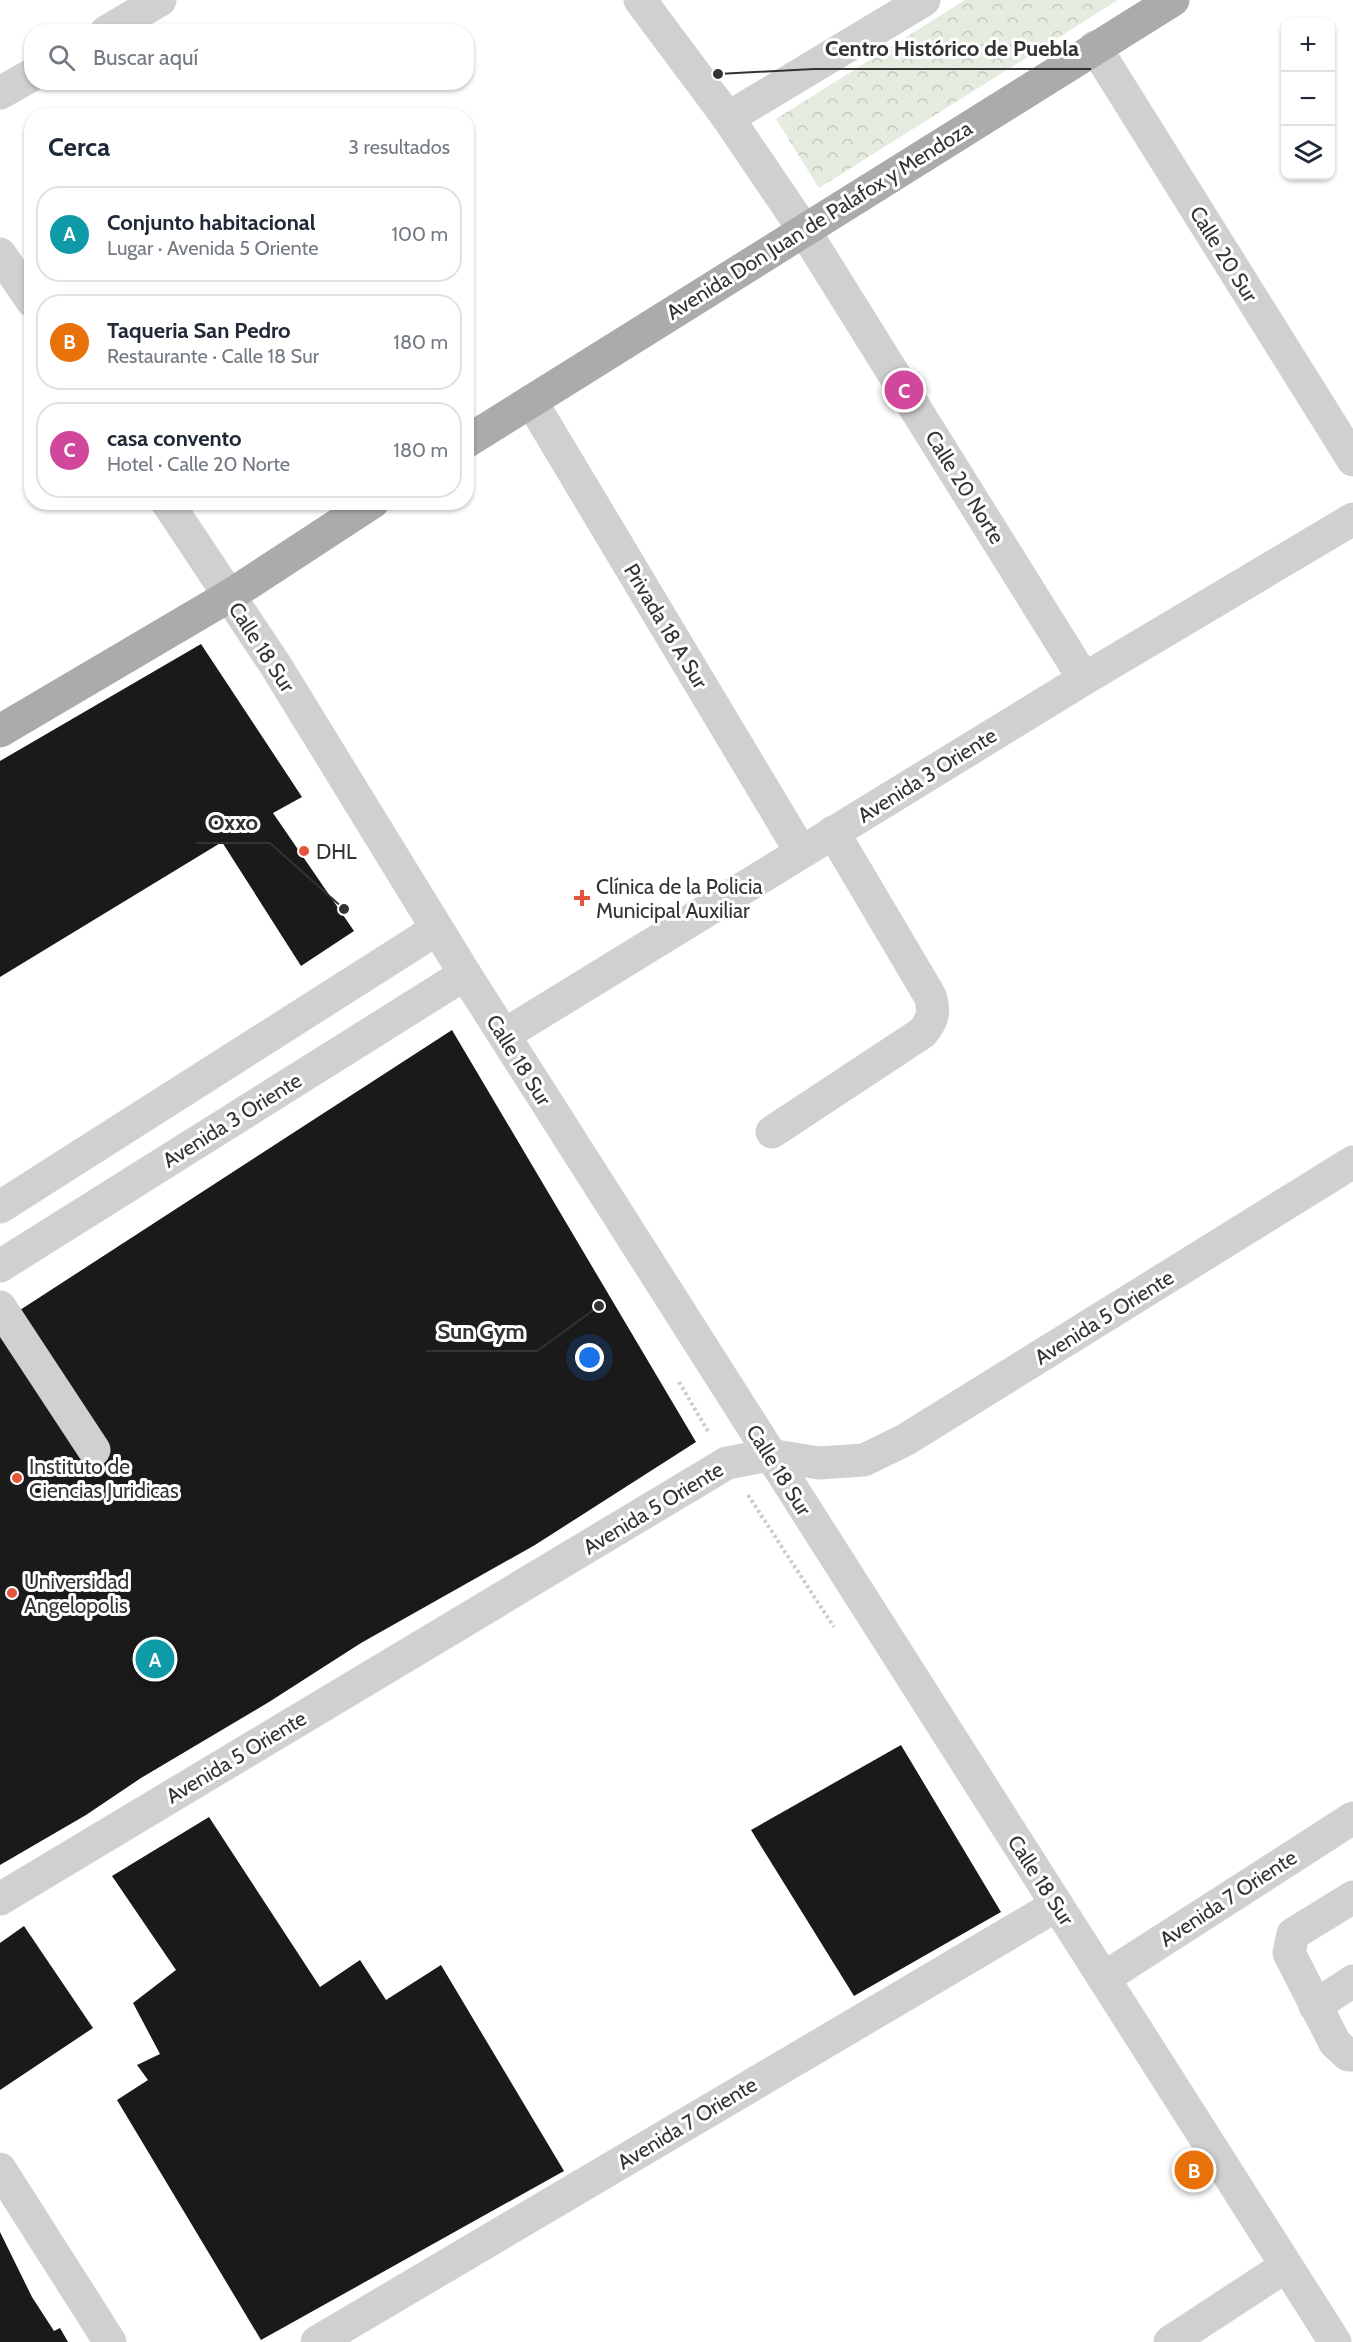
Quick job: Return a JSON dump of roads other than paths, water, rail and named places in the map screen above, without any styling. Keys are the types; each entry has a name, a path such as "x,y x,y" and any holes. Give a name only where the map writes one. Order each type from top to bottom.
{"main road":[{"name":"Avenida Don Juan de Palafox y Mendoza","path":"474,437 1173,0"},
{"path":"0,730 228,596 361,510"}],"street":[{"path":"120,24 160,0"},
{"name":"Calle 20 Norte","path":"640,0 728,118 804,230 1084,679"},
{"path":"728,118 924,0"},
{"name":"Calle 20 Sur","path":"1095,47 1353,460"},
{"path":"0,93 24,80"},
{"path":"0,254 24,289"},
{"name":"Privada 18 A Sur","path":"531,401 801,852"},
{"name":"Calle 18 Sur","path":"172,510 276,666 465,974 1335,2342"},
{"name":"Avenida 3 Oriente","path":"504,1035 1084,679 1353,519"},
{"path":"772,1132 922,1033 931,1022 935,1009 930,996 833,832"},
{"path":"0,1207 437,929"},
{"name":"Avenida 3 Oriente","path":"0,1266 465,974"},
{"name":"Avenida 5 Oriente","path":"0,1899 727,1463 769,1455 819,1463 864,1460 905,1440 1353,1162"},
{"path":"51,1175 75,1218"},
{"path":"0,1307 94,1450"},
{"name":"Avenida 7 Oriente","path":"1104,1978 1353,1818"},
{"path":"1353,1897 1293,1934 1289,1953 1335,2043 1348,2055 1353,2055"},
{"name":"Avenida 7 Oriente","path":"317,2342 1057,1905"},
{"path":"1315,2006 1353,1981"},
{"path":"0,2169 110,2342"},
{"path":"1170,2342 1286,2266"}],"place":[{"name":"Centro Histórico de Puebla","path":"718,74"},
{"name":"casa convento","path":"904,390"},
{"name":"DHL","path":"304,851"},
{"name":"Clínica de la Policia Municipal Auxiliar","path":"582,898"},
{"name":"Oxxo","path":"344,909"},
{"name":"Sun Gym","path":"599,1306"},
{"name":"Instituto de Ciencias Juridicas","path":"17,1478"},
{"name":"Universidad Angelopolis","path":"12,1593"},
{"name":"Conjunto habitacional","path":"155,1659"},
{"name":"Taqueria San Pedro","path":"1194,2170"}]}
